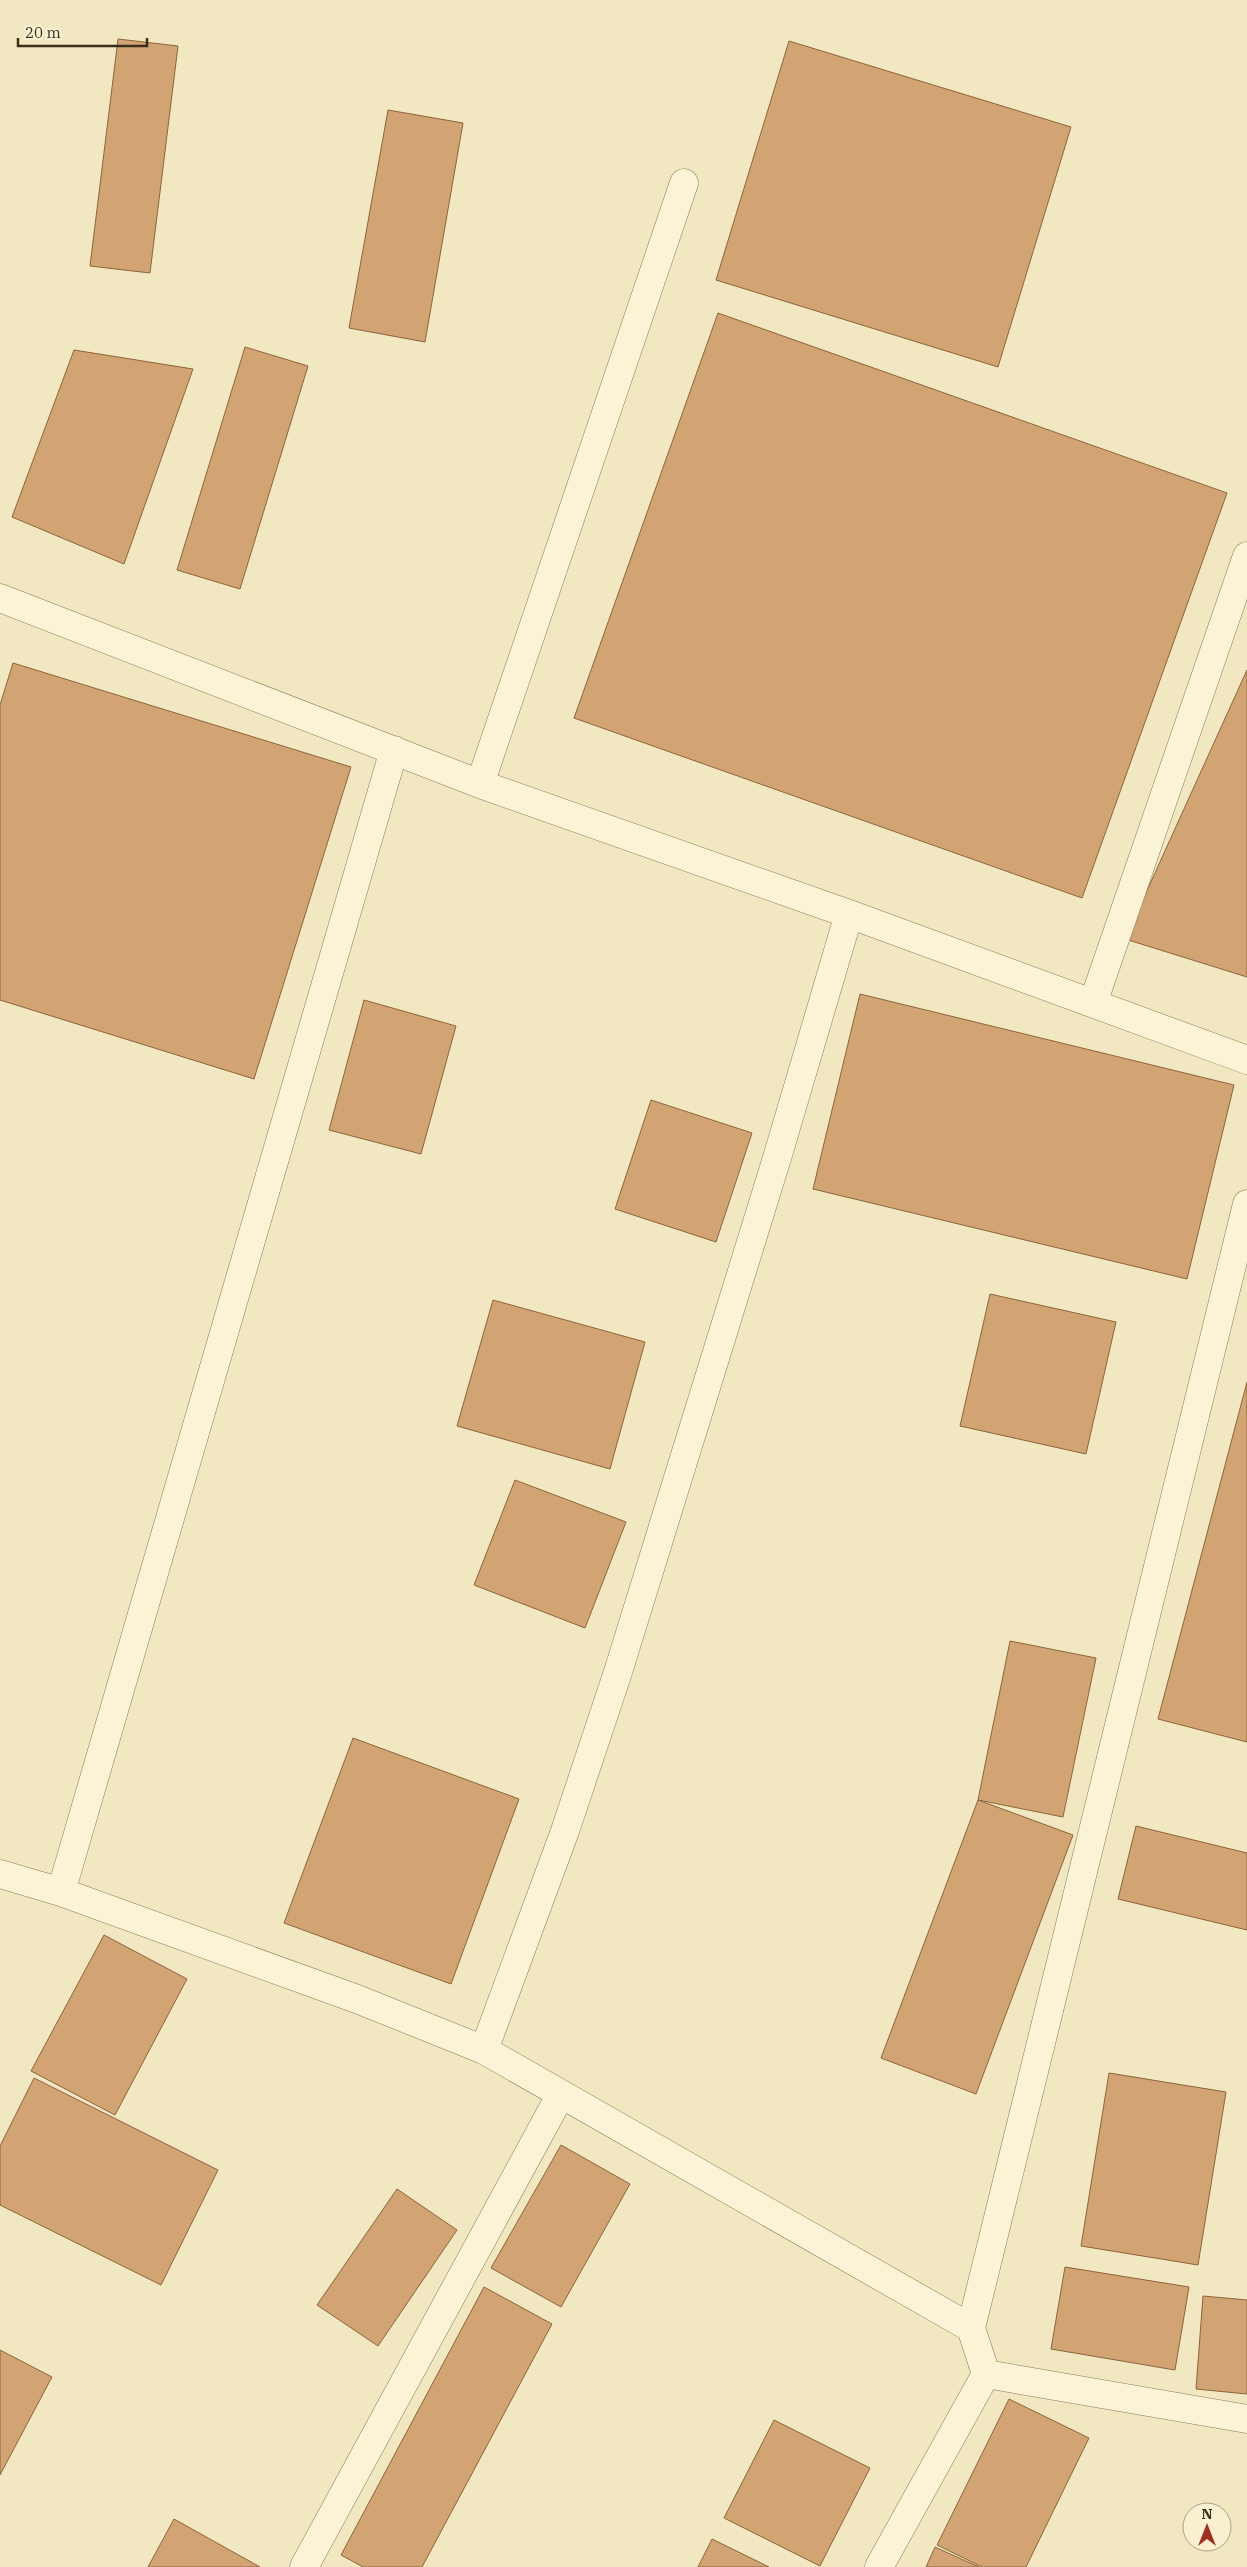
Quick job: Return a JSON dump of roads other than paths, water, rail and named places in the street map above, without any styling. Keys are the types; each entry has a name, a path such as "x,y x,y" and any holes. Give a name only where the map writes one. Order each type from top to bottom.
{"street":[{"path":"480,784 684,183"},
{"path":"1093,1003 1247,556"},
{"path":"0,598 480,784 849,914 1247,1060"},
{"path":"61,1892 394,750"},
{"path":"484,2050 565,1831 618,1672 777,1158 849,914"},
{"path":"878,2567 986,2374 971,2328 1247,1204"},
{"path":"0,1874 61,1892 357,1999 484,2050 971,2328"},
{"path":"304,2567 561,2094"},
{"path":"986,2374 1247,2419"}]}
